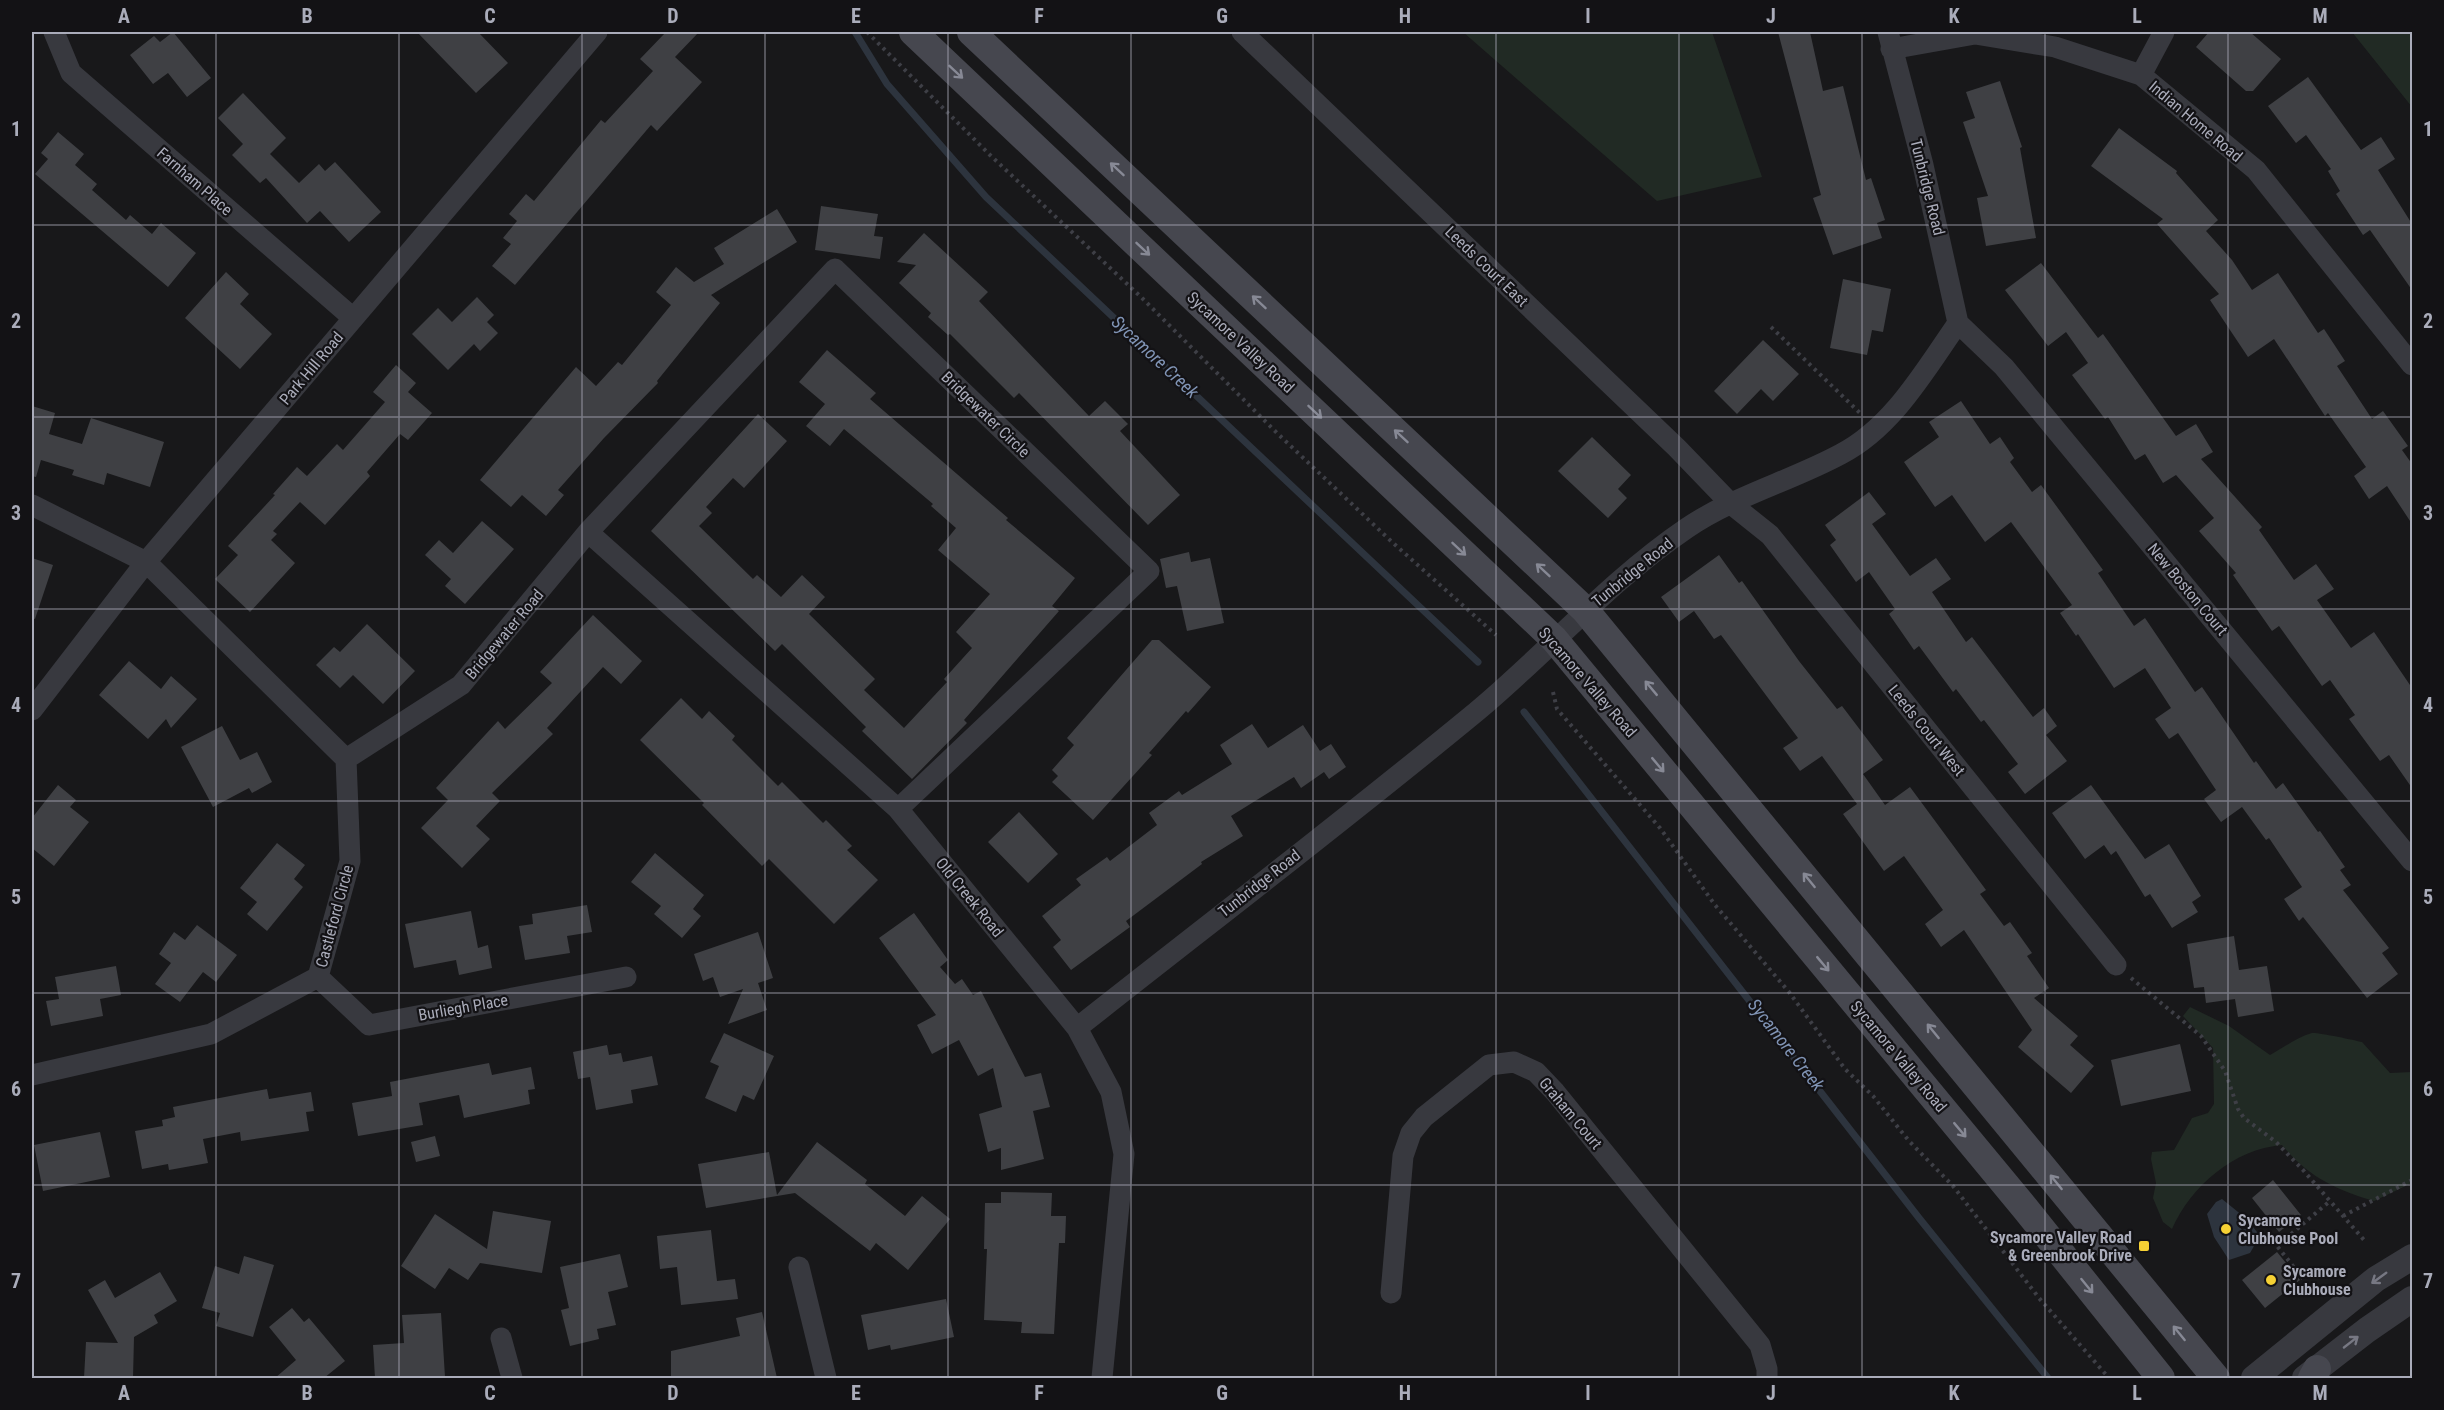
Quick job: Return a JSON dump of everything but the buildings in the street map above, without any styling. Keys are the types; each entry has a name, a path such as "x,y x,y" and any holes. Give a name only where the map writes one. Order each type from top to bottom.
{"main road":[{"name":"Sycamore Valley Road","path":"913,32 1554,639 2009,1189 2161,1378"},
{"path":"971,32 1586,610 2216,1378"}],"street":[{"name":"Farnham Place","path":"54,32 71,74 353,318"},
{"name":"Leeds Court East","path":"1242,32 1677,448 1730,503"},
{"path":"2141,75 2164,32"},
{"name":"Indian Home Road","path":"1889,40 1975,34 2055,47 2141,75 2256,170 2412,365"},
{"name":"Park Hill Road","path":"32,710 146,562 353,318 588,35"},
{"name":"Tunbridge Road","path":"1077,1028 1478,710 1586,610 1686,528 1730,503 1842,454 1876,430 1905,398 1958,323 1926,176 1889,40"},
{"name":"Bridgewater Circle","path":"588,532 835,268 1149,571 898,809"},
{"name":"New Boston Court","path":"1958,323 2004,367 2412,861"},
{"name":"Leeds Court West","path":"1730,503 1770,536 2116,965"},
{"path":"32,505 146,562 346,759"},
{"name":"Bridgewater Road","path":"346,759 461,685 588,532"},
{"name":"Old Creek Road","path":"588,532 898,809 1077,1028 1111,1092 1124,1154 1102,1378"},
{"name":"Castleford Circle","path":"32,1075 211,1034 318,977 350,861 346,759"},
{"name":"Burliegh Place","path":"318,977 369,1025 626,977"},
{"name":"Graham Court","path":"1391,1293 1402,1155 1411,1133 1424,1117 1489,1065 1514,1062 1536,1072 1555,1092 1702,1272 1760,1345 1767,1378"},
{"path":"2254,1378 2376,1279 2412,1257"},
{"path":"799,1267 826,1378"},
{"path":"2312,1375 2412,1299"},
{"path":"501,1338 512,1378"}],"path":[{"path":"867,32 990,155 1133,289 1278,434 1392,542 1496,635"},
{"path":"1771,327 1876,430"},
{"path":"1553,692 1557,709 1660,828 1715,905 1790,992 1845,1069 1873,1096 1909,1141 1953,1186 2039,1298 2109,1378"},
{"path":"2116,965 2201,1036 2225,1071 2238,1108 2244,1118 2276,1142 2364,1240"},
{"path":"2343,1216 2412,1179"},
{"path":"2321,1303 2277,1246 2330,1201"}],"shaded area":[{"path":"1463,32 1712,32 1762,177 1657,201"},
{"path":"2352,32 2412,32 2412,107"},
{"path":"2190,1007 2229,1026 2270,1055 2301,1037 2315,1033 2362,1042 2390,1073 2412,1072 2412,1183 2374,1201 2347,1192 2323,1180 2302,1165 2282,1145 2264,1148 2231,1162 2216,1172 2190,1198 2172,1229 2163,1222 2153,1198 2156,1183 2151,1159 2152,1152 2174,1150 2192,1118 2208,1113 2214,1104 2213,1048 2183,1016"},
{"name":"Sycamore Clubhouse Pool","path":"2222,1199 2243,1216 2239,1226 2242,1230 2253,1227 2260,1236 2250,1253 2229,1260 2214,1237 2207,1214 2216,1202"}],"waterway":[{"name":"Sycamore Creek","path":"855,32 887,84 986,197 1478,662"},
{"name":"Sycamore Creek","path":"1524,712 1919,1218 2048,1378"}],"place":[{"name":"Sycamore Clubhouse Pool","path":"2226,1229"},
{"name":"Sycamore Valley Road & Greenbrook Drive","path":"2144,1246"},
{"name":"Sycamore Clubhouse","path":"2271,1280"}]}
